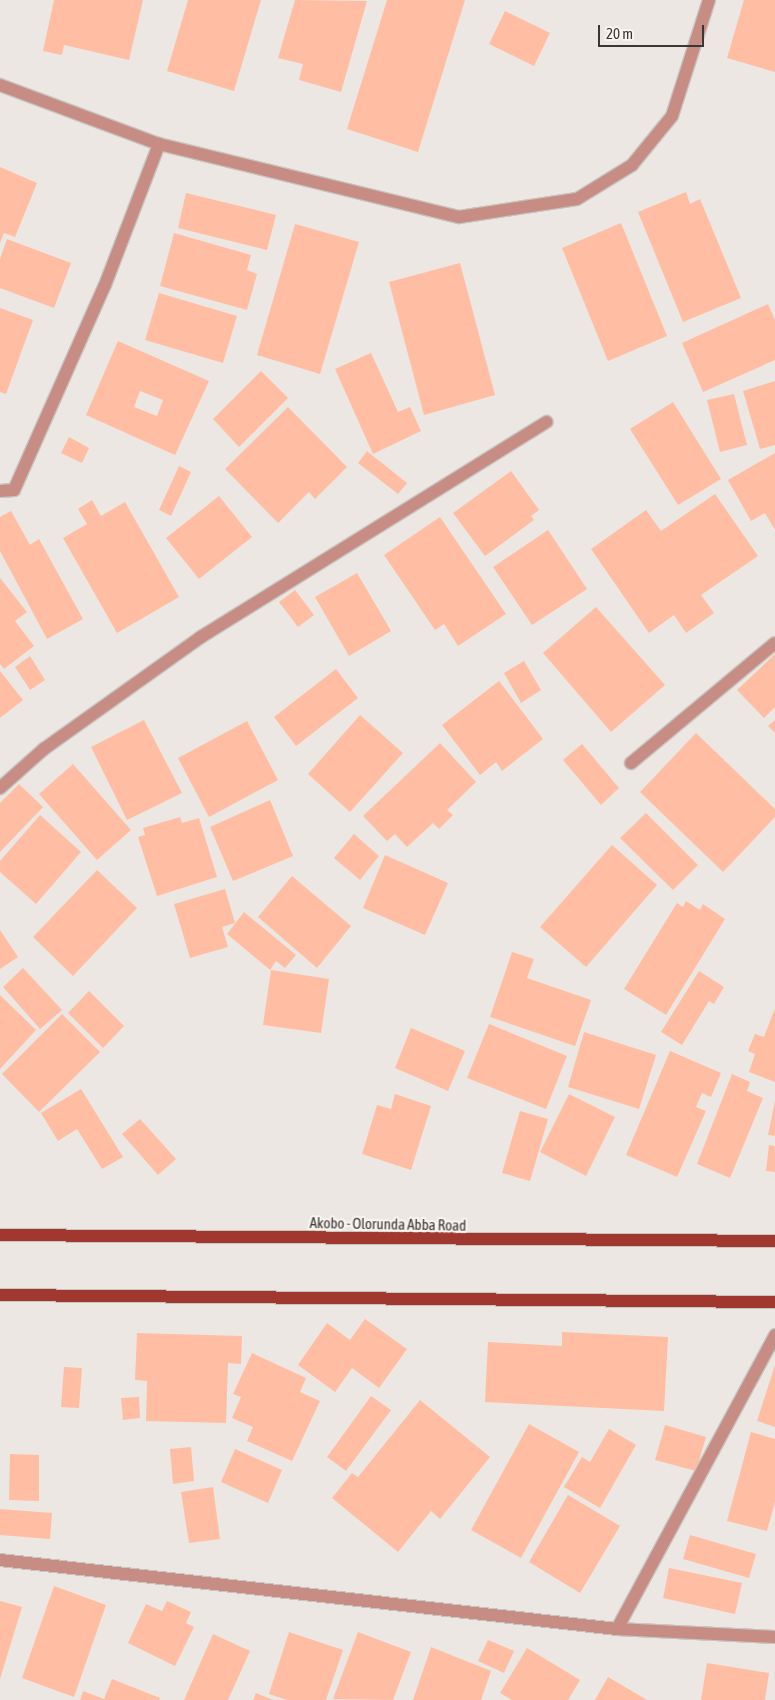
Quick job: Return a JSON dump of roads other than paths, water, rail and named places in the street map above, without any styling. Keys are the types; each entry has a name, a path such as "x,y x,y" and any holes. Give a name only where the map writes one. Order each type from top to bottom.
{"main road":[{"name":"Akobo - Olorunda Abba Road","path":"0,1235 775,1241"},
{"path":"0,1294 775,1302"}],"street":[{"path":"0,85 159,144 459,217 577,199 632,165 672,116 709,0"},
{"path":"0,491 14,490 104,285 159,144"},
{"path":"0,788 44,749 201,637 546,422"},
{"path":"631,764 775,643"},
{"path":"617,1628 775,1335"},
{"path":"0,1560 617,1628 775,1637"}]}
